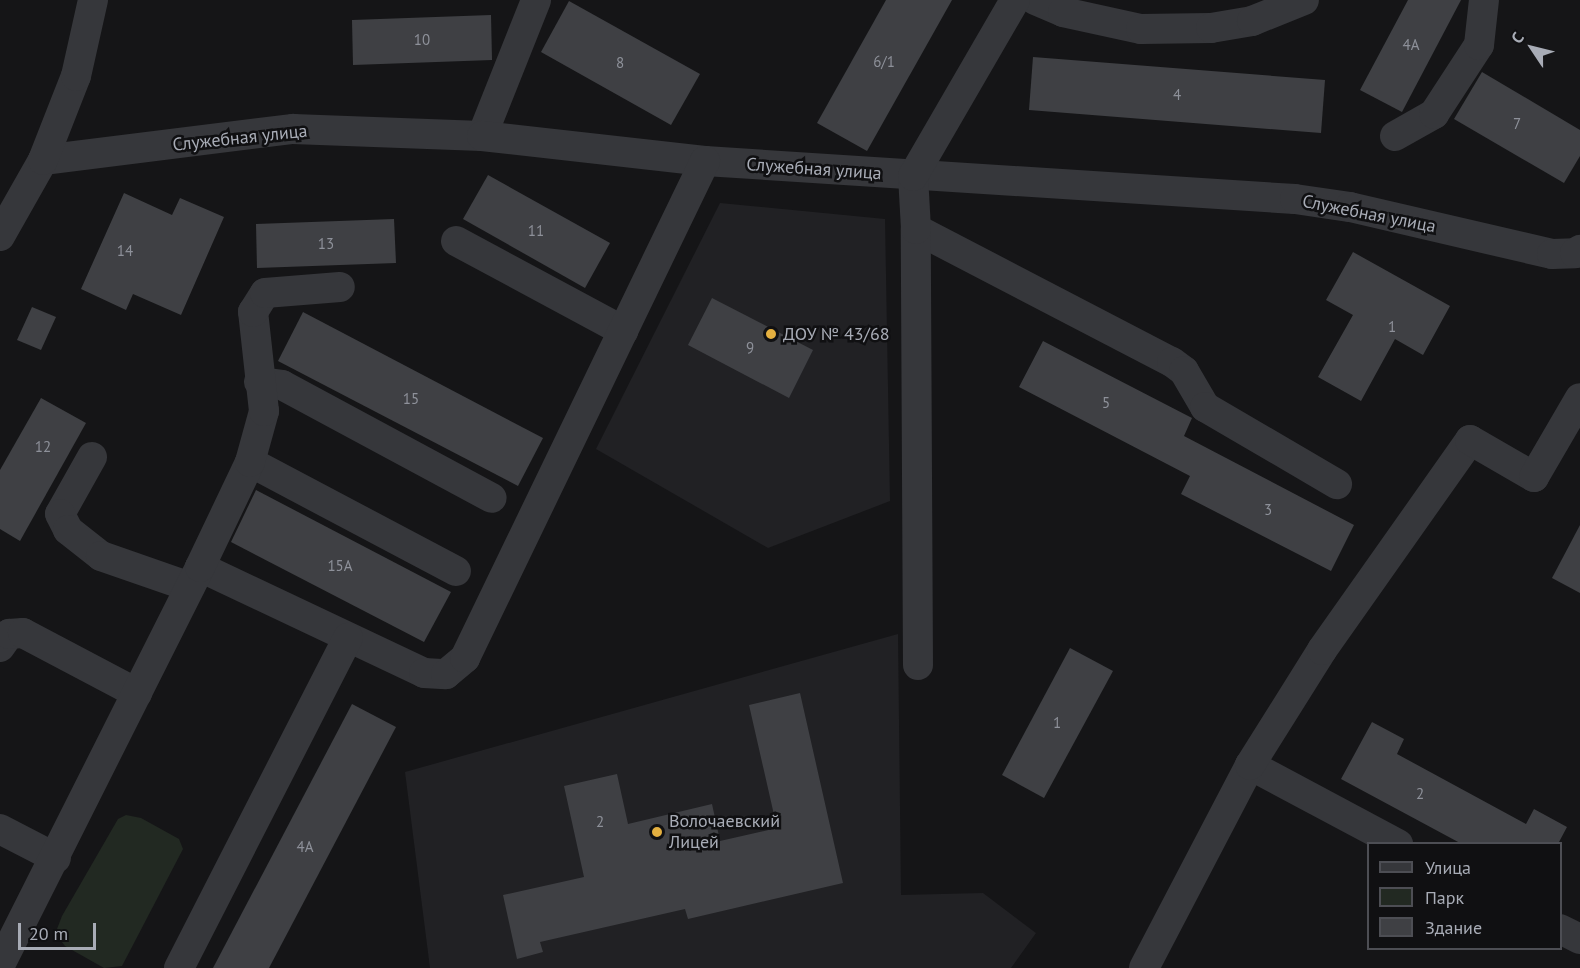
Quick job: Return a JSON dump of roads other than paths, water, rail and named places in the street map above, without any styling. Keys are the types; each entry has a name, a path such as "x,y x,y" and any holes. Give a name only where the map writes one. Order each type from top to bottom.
{"street":[{"path":"0,236 43,160 76,76 93,0"},
{"path":"482,136 536,0"},
{"path":"918,665 916,229 913,176 1015,0"},
{"path":"1035,0 1064,12 1142,29 1211,28 1252,21 1304,0"},
{"path":"1395,136 1434,114 1479,45 1484,0"},
{"name":"Служебная улица","path":"43,160 293,129 482,136 705,161 1295,199 1350,207 1552,254 1575,253 1580,250"},
{"path":"92,457 60,514 68,530 101,556 195,577 348,638 424,673 446,674 465,658 705,161"},
{"path":"916,229 1172,362 1184,371 1205,407 1337,484"},
{"path":"456,241 623,332"},
{"path":"0,965 56,858 250,462 264,411 253,312 265,293 340,287"},
{"path":"259,382 282,385 492,498"},
{"path":"1144,968 1250,765 1322,650 1470,440 1534,477 1580,398"},
{"path":"250,462 456,571"},
{"path":"0,647 9,634 23,633 137,693"},
{"path":"179,968 348,638"},
{"path":"1250,765 1396,842"},
{"path":"0,830 56,858"},
{"path":"1562,930 1580,939"}],"place":[{"name":"ДОУ № 43/68","path":"771,334"},
{"name":"Волочаевский Лицей","path":"657,832"}]}
